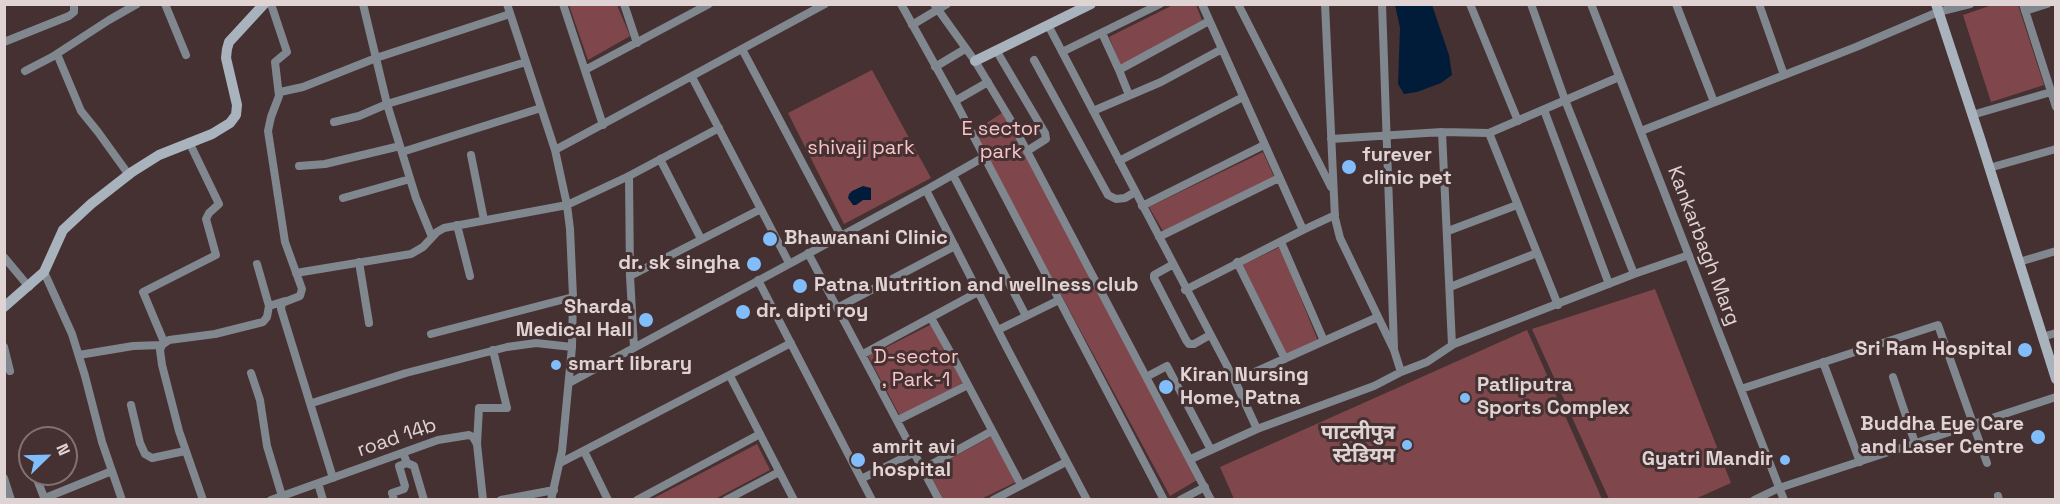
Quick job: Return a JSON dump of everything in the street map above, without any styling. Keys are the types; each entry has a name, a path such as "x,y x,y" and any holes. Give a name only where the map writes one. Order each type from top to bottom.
{"street":[{"path":"4,42 69,16 74,12 74,4"},
{"path":"25,71 57,54 137,4"},
{"path":"165,4 186,55"},
{"path":"4,308 44,272 63,230 78,214 159,155 220,131 234,119 237,105 226,58 227,49 229,42 264,4"},
{"path":"269,306 297,298 302,293 285,242 268,131 280,92 275,62 285,54 286,49 271,4"},
{"path":"363,4 387,104 410,179 432,237"},
{"path":"507,4 555,150 567,205 573,297 572,347 562,451 552,500"},
{"path":"563,4 603,124"},
{"path":"624,4 637,43"},
{"path":"585,70 709,4"},
{"path":"805,4 808,14"},
{"path":"555,150 825,4"},
{"path":"901,4 955,101 1164,500"},
{"path":"912,25 935,7 947,4"},
{"path":"975,61 1091,4"},
{"path":"1062,52 1160,4"},
{"path":"1202,4 1303,230"},
{"path":"1238,4 1333,191"},
{"path":"1325,4 1335,215 1340,238 1394,350 1401,372"},
{"path":"1382,4 1394,350"},
{"path":"1470,4 1518,121"},
{"path":"1531,4 1565,100 1634,274"},
{"name":"Kankarbagh Marg","path":"1591,4 1784,500"},
{"path":"1676,4 1714,102"},
{"path":"1759,4 1784,75"},
{"path":"1641,131 1784,75 1937,8 1970,4"},
{"path":"2047,4 2024,8 2055,107"},
{"path":"935,7 975,61 1027,151 1148,376 1211,500"},
{"path":"1937,8 2055,380"},
{"path":"280,92 303,87 376,58 510,14"},
{"path":"1119,70 1209,21"},
{"path":"1048,25 1185,290 1235,381 1257,429"},
{"path":"1102,33 1129,94"},
{"path":"742,49 841,236"},
{"path":"935,67 965,49"},
{"path":"1093,111 1161,82 1222,49"},
{"path":"996,50 1045,133 1046,139 1027,151"},
{"path":"57,54 81,111 129,175"},
{"path":"1034,60 1108,195 1121,199 1135,192"},
{"path":"334,122 370,113 387,104 526,62"},
{"path":"692,76 789,263"},
{"path":"1331,139 1442,132 1488,133 1619,76"},
{"path":"955,101 988,82"},
{"path":"1972,115 2051,92"},
{"path":"1119,161 1243,97"},
{"path":"299,166 325,164 401,149 541,108"},
{"path":"1544,110 1609,284"},
{"path":"296,273 411,254 423,247 444,228 567,205 629,176 719,128"},
{"path":"1442,132 1452,345"},
{"path":"1488,133 1558,305"},
{"path":"163,344 143,292 216,255 206,219 209,213 218,207 218,201 189,142"},
{"path":"1142,206 1264,145"},
{"path":"1989,168 2055,149"},
{"path":"471,155 484,220"},
{"path":"569,383 984,157"},
{"path":"660,159 701,239"},
{"path":"953,175 1026,316"},
{"path":"629,176 630,276 634,347"},
{"path":"1159,237 1279,178"},
{"path":"343,198 410,179"},
{"path":"926,190 1087,500"},
{"path":"1448,231 1518,205"},
{"path":"630,276 761,209"},
{"path":"1185,290 1335,215"},
{"path":"457,225 470,276"},
{"path":"1281,242 1323,341"},
{"path":"837,308 955,246"},
{"path":"2019,261 2055,251"},
{"path":"808,253 939,500"},
{"path":"1450,287 1537,253"},
{"path":"1191,459 1257,429 1374,386 1427,362 1452,345 1689,255"},
{"path":"4,257 29,287"},
{"path":"359,262 369,323"},
{"path":"1237,262 1285,359"},
{"path":"204,500 185,451 160,350 169,340 229,331 263,322 267,317 269,306 257,264"},
{"path":"1172,265 1155,274 1154,278 1186,340 1189,344 1194,344 1210,335"},
{"path":"44,272 79,355 102,442 122,500"},
{"path":"759,280 872,500"},
{"path":"863,354 978,292"},
{"path":"432,334 573,297"},
{"path":"998,330 1059,300"},
{"path":"285,301 281,305 282,314 312,403 333,478"},
{"path":"1235,381 1378,317"},
{"path":"931,318 1021,485"},
{"path":"1741,389 1938,325 1987,463"},
{"path":"2042,337 2055,333"},
{"path":"312,403 406,373 493,350 536,343 572,347"},
{"path":"560,463 791,343"},
{"path":"79,355 163,344"},
{"path":"4,347 10,371"},
{"path":"483,500 477,444 479,408 507,408 493,350"},
{"path":"1823,362 1860,462"},
{"path":"1148,376 1167,366 1210,450"},
{"path":"251,373 260,400 267,446 282,496"},
{"path":"730,376 794,500"},
{"path":"1893,377 1916,443"},
{"path":"898,420 968,385"},
{"path":"1754,500 1779,488 2055,397"},
{"path":"131,405 145,454 152,458 185,451"},
{"path":"923,469 992,430"},
{"path":"637,500 760,434"},
{"name":"road 14b","path":"271,500 438,440 472,436 477,444"},
{"path":"584,451 608,500"},
{"path":"861,479 915,452"},
{"path":"403,453 407,464"},
{"path":"993,500 1066,462"},
{"path":"394,500 392,494 404,489 405,486 399,466 407,464 414,466 424,500"},
{"path":"45,499 112,471"},
{"path":"726,500 779,472"},
{"path":"4,478 11,500"},
{"path":"318,483 323,500"},
{"path":"1180,500 1205,487"},
{"path":"501,500 554,490"}],"green space":[{"path":"1995,4 2018,5 2044,85 1991,102 1963,15"},
{"path":"569,5 617,5 630,36 588,60"},
{"path":"1173,5 1196,5 1202,20 1121,66 1109,37"},
{"name":"shivaji park","path":"872,70 931,178 844,224 788,113"},
{"name":"E sector park","path":"1008,109 1197,480 1170,496 973,132"},
{"path":"1263,152 1274,177 1163,231 1149,207"},
{"path":"1280,247 1318,341 1287,355 1243,265"},
{"path":"1655,289 1731,483 1695,499 1609,499 1532,329"},
{"name":"D-sector , Park-1","path":"932,324 963,384 900,416 867,354 873,354"},
{"name":"Patliputra Sports Complex","path":"1527,330 1602,499 1234,499 1220,467"},
{"path":"994,435 1018,481 981,499 943,499 928,471"},
{"path":"757,444 770,470 715,499 652,499"}],"water":[{"path":"1395,5 1432,5 1449,55 1452,75 1441,83 1404,94 1398,84 1400,28"},
{"path":"863,186 871,188 871,200 863,200 853,205 848,198 849,194"}],"place":[{"name":"furever clinic pet","path":"1349,167"},
{"name":"Bhawanani Clinic","path":"770,239"},
{"name":"dr. sk singha","path":"754,264"},
{"name":"Patna Nutrition and wellness club","path":"800,286"},
{"name":"dr. dipti roy","path":"743,312"},
{"name":"Sharda Medical Hall","path":"646,320"},
{"name":"Sri Ram Hospital","path":"2025,350"},
{"name":"smart library","path":"556,365"},
{"name":"Kiran Nursing Home, Patna","path":"1166,387"},
{"name":"Patliputra Sports Complex","path":"1465,398"},
{"name":"Buddha Eye Care and Laser Centre","path":"2038,437"},
{"name":"पाटलीपुत्र स्टेडियम","path":"1407,445"},
{"name":"amrit avi hospital","path":"858,460"},
{"name":"Gyatri Mandir","path":"1785,460"}]}
